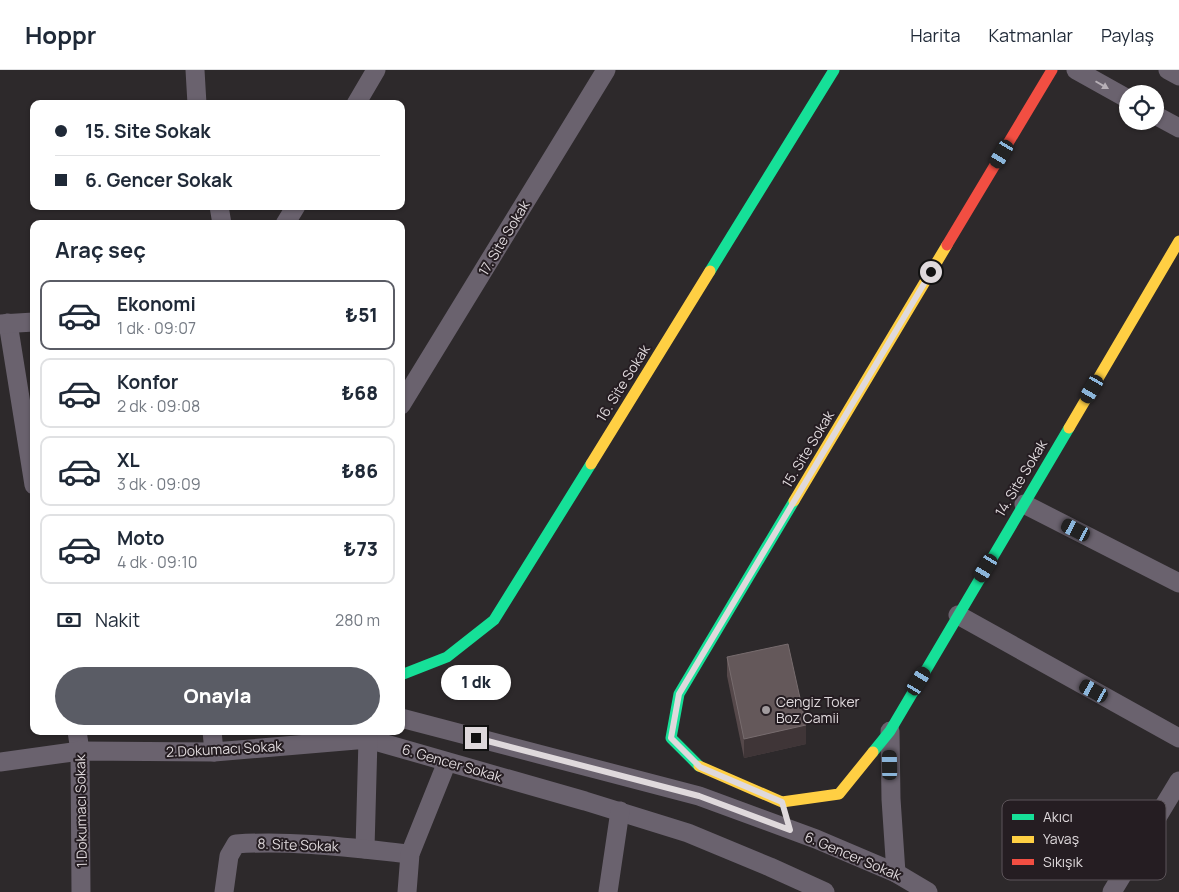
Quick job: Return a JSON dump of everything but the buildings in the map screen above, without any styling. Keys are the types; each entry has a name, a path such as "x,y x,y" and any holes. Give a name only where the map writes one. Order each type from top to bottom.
{"street":[{"path":"195,70 198,100"},
{"path":"358,100 376,70"},
{"name":"17. Site Sokak","path":"405,398 606,70"},
{"name":"16. Site Sokak","path":"405,673 447,657 494,620 834,70"},
{"name":"15. Site Sokak","path":"782,802 700,767 671,738 679,694 1052,70"},
{"path":"1076,70 1119,94"},
{"path":"1168,70 1179,76"},
{"path":"1164,120 1179,128"},
{"name":"14. Site Sokak","path":"782,802 839,794 890,731 1179,241"},
{"path":"30,322 4,324 30,463"},
{"path":"1024,504 1179,583"},
{"path":"958,615 1179,738"},
{"name":"6. Gencer Sokak","path":"405,719 699,796 896,873 928,892"},
{"path":"890,731 891,800 896,873"},
{"name":"1.Dokumacı Sokak","path":"77,735 80,752 81,892"},
{"path":"212,735 214,752"},
{"path":"364,849 366,735"},
{"name":"6. Gencer Sokak","path":"366,735 447,762 688,832 815,890"},
{"name":"2.Dokumacı Sokak","path":"0,762 80,752 214,752 366,735"},
{"path":"408,892 410,854 447,762"},
{"path":"1166,803 1179,781"},
{"path":"782,802 790,830"},
{"path":"608,892 620,811"},
{"name":"8. Site Sokak","path":"224,892 229,856 236,844 322,845 410,854"},
{"path":"1112,892 1119,880"}],"traffic: fast":[{"path":"710,271 834,70"},
{"path":"873,752 890,731 1069,428"},
{"path":"405,673 447,657 494,620 591,464"},
{"path":"699,766 671,738 679,694 794,501"}],"traffic: slow":[{"path":"1069,428 1179,241"},
{"path":"794,501 947,245"},
{"path":"591,464 710,271"},
{"path":"699,766 782,802 839,794 873,752"}],"traffic: jam":[{"path":"947,245 1052,70"}],"place":[{"name":"Cengiz Toker Boz Camii","path":"766,710"}],"route":[{"path":"476,738 699,796 790,830 782,802 700,767 671,738 679,694 931,272"}]}
